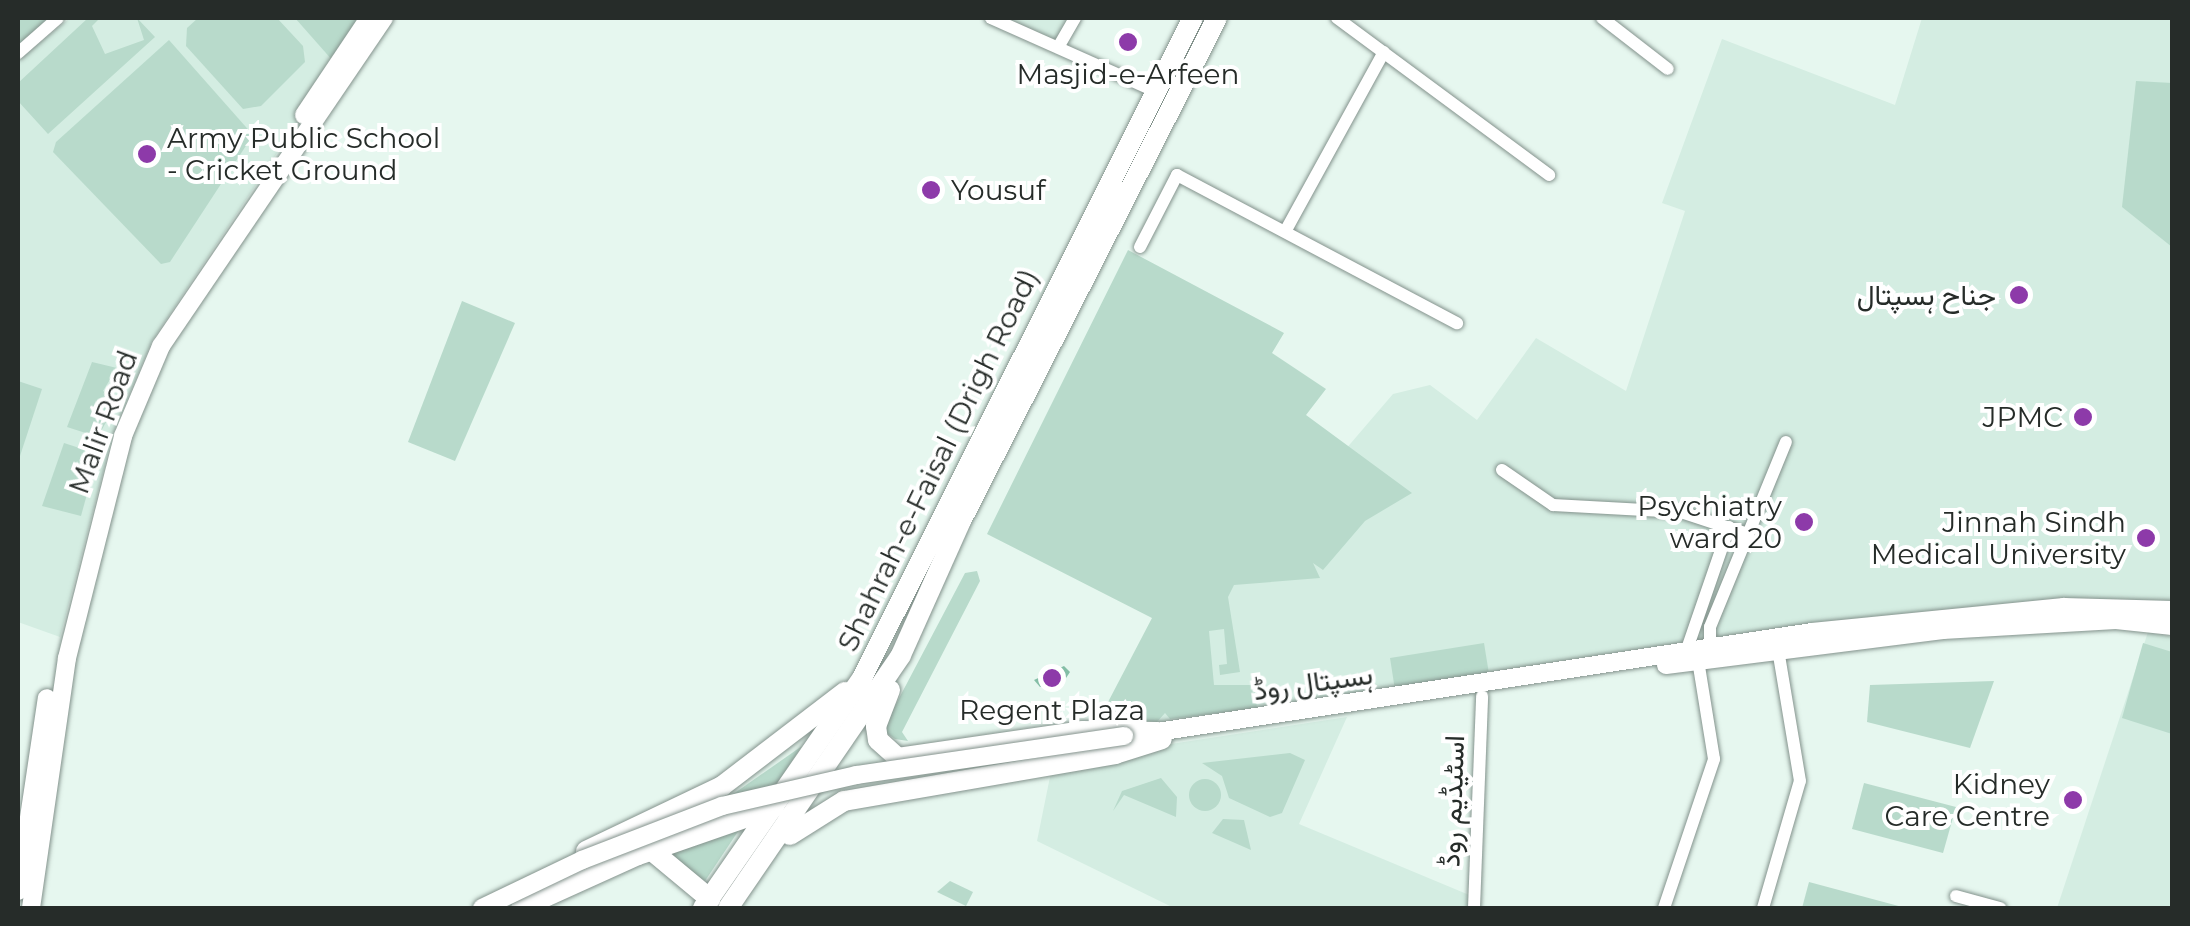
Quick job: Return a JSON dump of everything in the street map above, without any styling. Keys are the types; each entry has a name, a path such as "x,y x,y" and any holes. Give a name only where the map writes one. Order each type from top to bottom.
{"highway":[{"name":"Shahrah-e-Faisal (Drigh Road)","path":"714,905 862,678 1193,18"},
{"name":"Shahrah-e-Faisal (Drigh Road)","path":"714,905 770,850 901,655 960,521 1217,18"},
{"path":"901,655 876,726 878,740 898,758 1082,731 1160,736"},
{"path":"473,908 714,790 862,678"},
{"path":"770,850 844,800 1115,754 1160,736"},
{"path":"714,790 740,817"},
{"path":"520,908 652,850 774,808"},
{"path":"652,850 714,905"}],"main road":[{"name":"Malir Road","path":"18,890 60,637 112,434 142,367 190,282 369,18"},
{"name":"Malir Road","path":"30,908 67,658 122,436 161,346 384,18"},
{"name":"ہسپتال روڈ","path":"1160,736 1698,651 2064,607 2136,604 2172,610"},
{"name":"ہسپتال روڈ","path":"482,908 582,860 722,806 856,775 1482,696 1698,651 1778,650 2059,622 2172,626"},
{"name":"ہسپتال روڈ","path":"500,908 717,815 826,788 1126,740"}],"street":[{"path":"18,52 58,18"},
{"path":"991,18 1060,44 1155,91"},
{"path":"1060,44 1075,18"},
{"path":"1338,18 1549,175"},
{"path":"1602,18 1668,69"},
{"path":"1286,230 1384,52"},
{"path":"1140,246 1177,175 1457,323"},
{"path":"1698,651 1786,442"},
{"path":"1502,470 1553,506 1668,510 1748,534"},
{"path":"1664,908 1714,759 1698,651 1729,527"},
{"path":"1763,908 1800,781 1778,650"},
{"name":"اسٹیڈیم روڈ","path":"1474,908 1482,696"},
{"path":"1956,896 2000,908"}],"shaded area":[{"path":"18,18 52,18 18,47"},
{"path":"70,18 367,18 152,341 113,434 60,637 18,622 18,61"},
{"path":"88,18 100,18 92,26 105,54 144,40 137,18 155,37 48,134 18,101 18,83"},
{"path":"198,18 277,18 303,46 305,62 261,106 243,109 186,46 187,28"},
{"path":"295,18 369,18 333,61"},
{"path":"990,18 1075,18 1060,44"},
{"path":"1922,18 2172,18 2172,610 2064,607 1158,732 1156,719 1242,528 1345,450 1393,394 1430,385 1477,420 1536,338 1626,391 1685,211 1662,203 1722,39 1895,105"},
{"name":"Army Public School - Cricket Ground","path":"169,40 253,135 170,262 161,264 53,152 56,142"},
{"path":"2136,81 2172,83 2172,247 2122,207"},
{"path":"1128,250 1284,333 1272,353 1326,389 1306,415 1412,493 1365,521 1323,570 1313,563 1320,578 1234,585 1228,597 1240,672 1220,675 1219,665 1227,664 1224,629 1209,631 1214,685 1254,685 1257,708 1170,719 1165,713 1157,722 1117,729 1107,704 1152,618 987,534"},
{"path":"462,301 515,323 455,461 408,442"},
{"path":"92,362 117,368 103,391 119,398 98,437 67,427"},
{"path":"18,381 42,389 18,462"},
{"path":"64,443 98,454 81,516 42,506"},
{"path":"977,571 980,581 902,732 908,741 895,739 885,732 886,723 965,573"},
{"path":"2148,632 2172,637 2172,908 2057,908"},
{"path":"1484,643 1489,674 1395,690 1390,658"},
{"path":"2143,643 2172,652 2172,734 2122,718"},
{"name":"Regent Plaza","path":"1064,666 1070,672 1064,681 1040,687 1034,680"},
{"path":"1994,681 1970,748 1867,722 1870,685"},
{"path":"1347,717 1299,824 1474,897 1474,908 1174,908 1037,841 1053,762"},
{"path":"802,746 774,788 729,797"},
{"path":"1290,753 1305,760 1282,813 1270,817 1229,798 1222,776 1202,763"},
{"path":"1161,778 1177,797 1176,817 1124,795 1113,811 1122,791"},
{"path":"1205,779 1216,784 1221,795 1216,806 1205,811 1194,806 1189,795 1194,784"},
{"path":"1864,783 1956,807 1943,853 1852,829"},
{"path":"1223,819 1244,820 1251,850 1212,833"},
{"path":"745,821 705,881 663,854"},
{"path":"950,881 973,892 966,906 937,892"},
{"path":"1809,882 1906,908 1802,908"}],"place":[{"name":"Masjid-e-Arfeen","path":"1128,42"},
{"name":"Army Public School - Cricket Ground","path":"147,154"},
{"name":"Yousuf","path":"931,190"},
{"name":"جناح ہسپتال","path":"2019,295"},
{"name":"JPMC","path":"2083,417"},
{"name":"Psychiatry ward 20","path":"1804,522"},
{"name":"Jinnah Sindh Medical University","path":"2146,538"},
{"name":"Regent Plaza","path":"1052,678"},
{"name":"Kidney Care Centre","path":"2073,800"}]}
